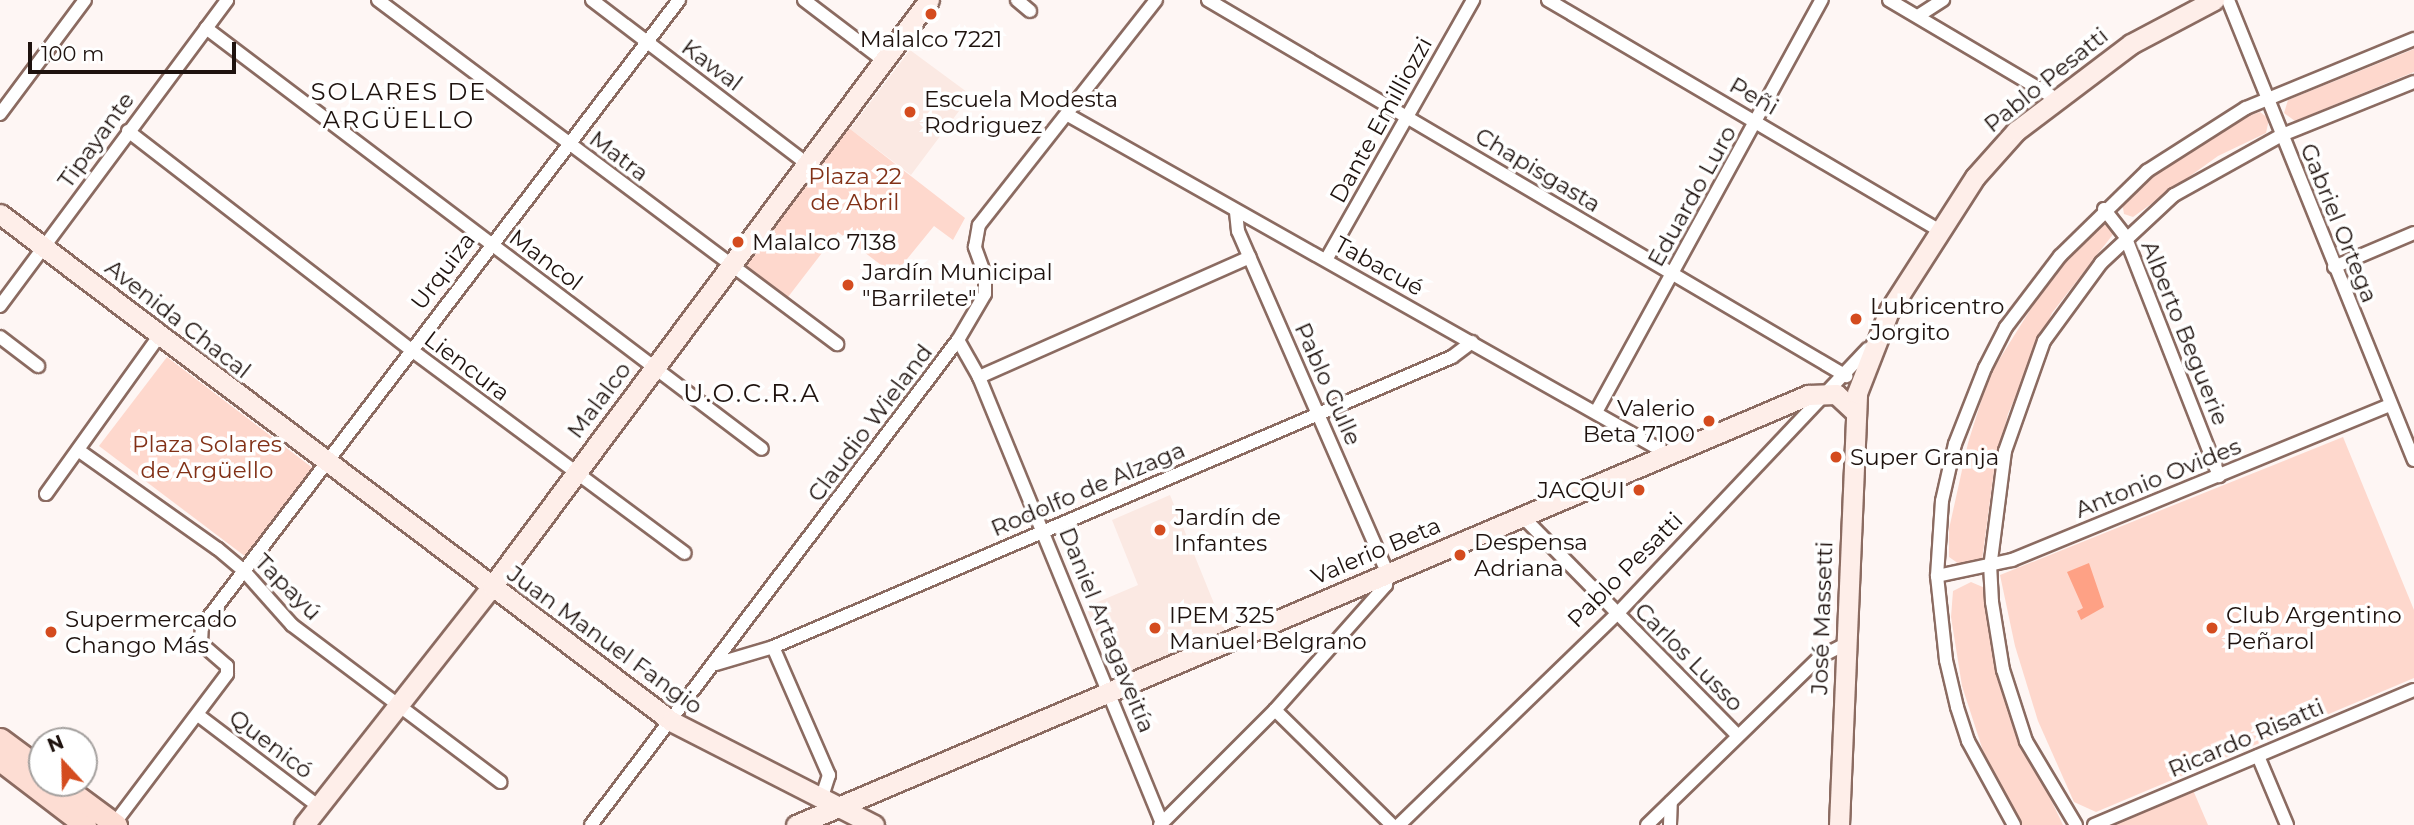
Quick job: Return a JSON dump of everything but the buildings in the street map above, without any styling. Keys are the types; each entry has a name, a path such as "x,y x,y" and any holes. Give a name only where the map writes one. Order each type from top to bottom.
{"main road":[{"name":"Malalco","path":"304,825 492,586 929,0"},
{"name":"Pablo Pesatti","path":"1855,412 1860,379 1910,271 1993,155 2055,98 2131,44 2214,0"},
{"name":"Avenida Chacal","path":"0,214 326,463"},
{"path":"1831,393 1843,397 1855,412"},
{"name":"Valerio Beta","path":"796,825 841,810 1109,691 1808,395 1831,393"},
{"name":"José Massetti","path":"1839,825 1855,412"},
{"name":"Juan Manuel Fangio","path":"326,463 671,721 874,825"},
{"path":"1,747 28,762"},
{"path":"1,747 85,825"},
{"path":"78,797 115,824"}],"street":[{"path":"0,114 85,0"},
{"name":"Tipayante","path":"0,306 228,0"},
{"name":"Matra","path":"378,0 729,266 837,344"},
{"name":"Kawal","path":"592,0 806,163"},
{"name":"Urquiza","path":"198,715 227,674 227,666 201,643 199,631 410,349 679,0"},
{"path":"803,0 883,60"},
{"path":"1017,0 1030,11"},
{"name":"Claudio Wieland","path":"591,825 716,664 958,340 985,294 985,275 975,247 979,225 1156,0"},
{"name":"Chapisgasta","path":"1208,0 1846,376"},
{"name":"Dante Emilliozzi","path":"1326,260 1473,0"},
{"name":"Peñi","path":"1548,0 1938,230"},
{"name":"Eduardo Luro","path":"1596,412 1758,123 1822,0"},
{"path":"1889,0 2055,98"},
{"path":"1918,16 1943,0"},
{"name":"Gabriel Ortega","path":"2228,0 2414,459"},
{"name":"Mancol","path":"206,28 762,449"},
{"path":"2014,825 1968,741 1957,707 1946,660 1937,576 1942,501 1953,456 1985,368 2033,290 2105,209 2180,148 2267,98 2414,39"},
{"path":"2076,825 2037,765 2014,706 1996,636 1990,568 2004,451 2026,386 2060,314 2125,236 2212,170 2282,135 2414,82"},
{"name":"Tabacué","path":"1068,115 1668,454"},
{"name":"Liencura","path":"128,131 410,349 685,553"},
{"name":"Alberto Beguerie","path":"2105,209 2125,236 2219,476"},
{"name":"Pablo Gulle","path":"1236,211 1238,231 1387,572"},
{"path":"2334,267 2414,233"},
{"path":"979,377 1250,257"},
{"path":"46,494 159,336"},
{"path":"0,337 38,366"},
{"name":"Daniel Artagaveitía","path":"958,340 979,377 1044,531 1161,824"},
{"name":"Pablo Pesatti","path":"1399,825 1617,614 1831,393 1876,340"},
{"name":"Rodolfo de Alzaga","path":"716,664 773,647 1318,415 1452,357 1472,342"},
{"name":"Antonio Ovides","path":"1937,576 1990,568 2390,405"},
{"name":"Tapayú","path":"78,450 244,571 292,625 500,782"},
{"name":"Carlos Lusso","path":"1522,516 1738,736"},
{"path":"1161,824 1275,710 1381,594 1387,572"},
{"path":"1647,825 1820,657 1844,645"},
{"path":"773,647 829,775 841,810"},
{"name":"Ricardo Risatti","path":"2094,825 2414,690"},
{"path":"1275,710 1392,825"},
{"path":"115,824 198,715"},
{"name":"Quenicó","path":"198,715 318,806"},
{"path":"2258,756 2287,825"},
{"path":"1670,825 1671,802"}],"shaded area":[{"name":"Escuela Modesta Rodriguez","path":"910,50 971,95 911,175 850,129"},
{"path":"1170,495 1226,633 1116,680 1086,607 1138,585 1112,520"},
{"path":"2089,563 2104,607 2081,620 2077,611 2083,608 2067,572"}],"green space":[{"path":"2414,49 2414,72 2295,121 2284,113 2288,100"},
{"path":"2260,112 2269,119 2266,133 2218,156 2133,217 2124,214 2122,202 2146,179 2226,124"},
{"name":"Plaza 22 de Abril","path":"845,125 965,218 953,240 934,226 894,275 838,232 785,301 740,265"},
{"path":"2103,220 2114,233 2052,313 2008,414 1994,471 1982,560 1962,566 1949,557 1949,529 1968,443 1989,376 2052,275"},
{"name":"Plaza Solares de Argüello","path":"167,357 314,469 246,557 99,446"},
{"name":"Club Argentino Peñarol","path":"2343,437 2414,610 2414,678 2096,812 2074,802 2038,721 2015,646 2000,575"},
{"path":"1971,582 1985,588 2011,716 2063,825 2019,825 1986,760 1962,686 1951,617 1953,591"},
{"path":"2193,790 2208,825 2109,825"}],"place":[{"name":"Malalco 7221","path":"931,14"},
{"name":"Escuela Modesta Rodriguez","path":"910,112"},
{"name":"Malalco 7138","path":"738,242"},
{"name":"Jardín Municipal \"Barrilete\"","path":"848,285"},
{"name":"Lubricentro Jorgito","path":"1856,319"},
{"name":"Valerio Beta 7100","path":"1709,421"},
{"name":"Super Granja","path":"1836,457"},
{"name":"JACQUI","path":"1639,490"},
{"name":"Jardín de Infantes","path":"1160,530"},
{"name":"Despensa Adriana","path":"1460,555"},
{"name":"IPEM 325 Manuel Belgrano","path":"1155,628"},
{"name":"Club Argentino Peñarol","path":"2212,628"},
{"name":"Supermercado Chango Más","path":"51,632"}],"district":[{"name":"SOLARES DE ARGÜELLO","path":"399,106"},
{"name":"U.O.C.R.A","path":"752,394"}]}
